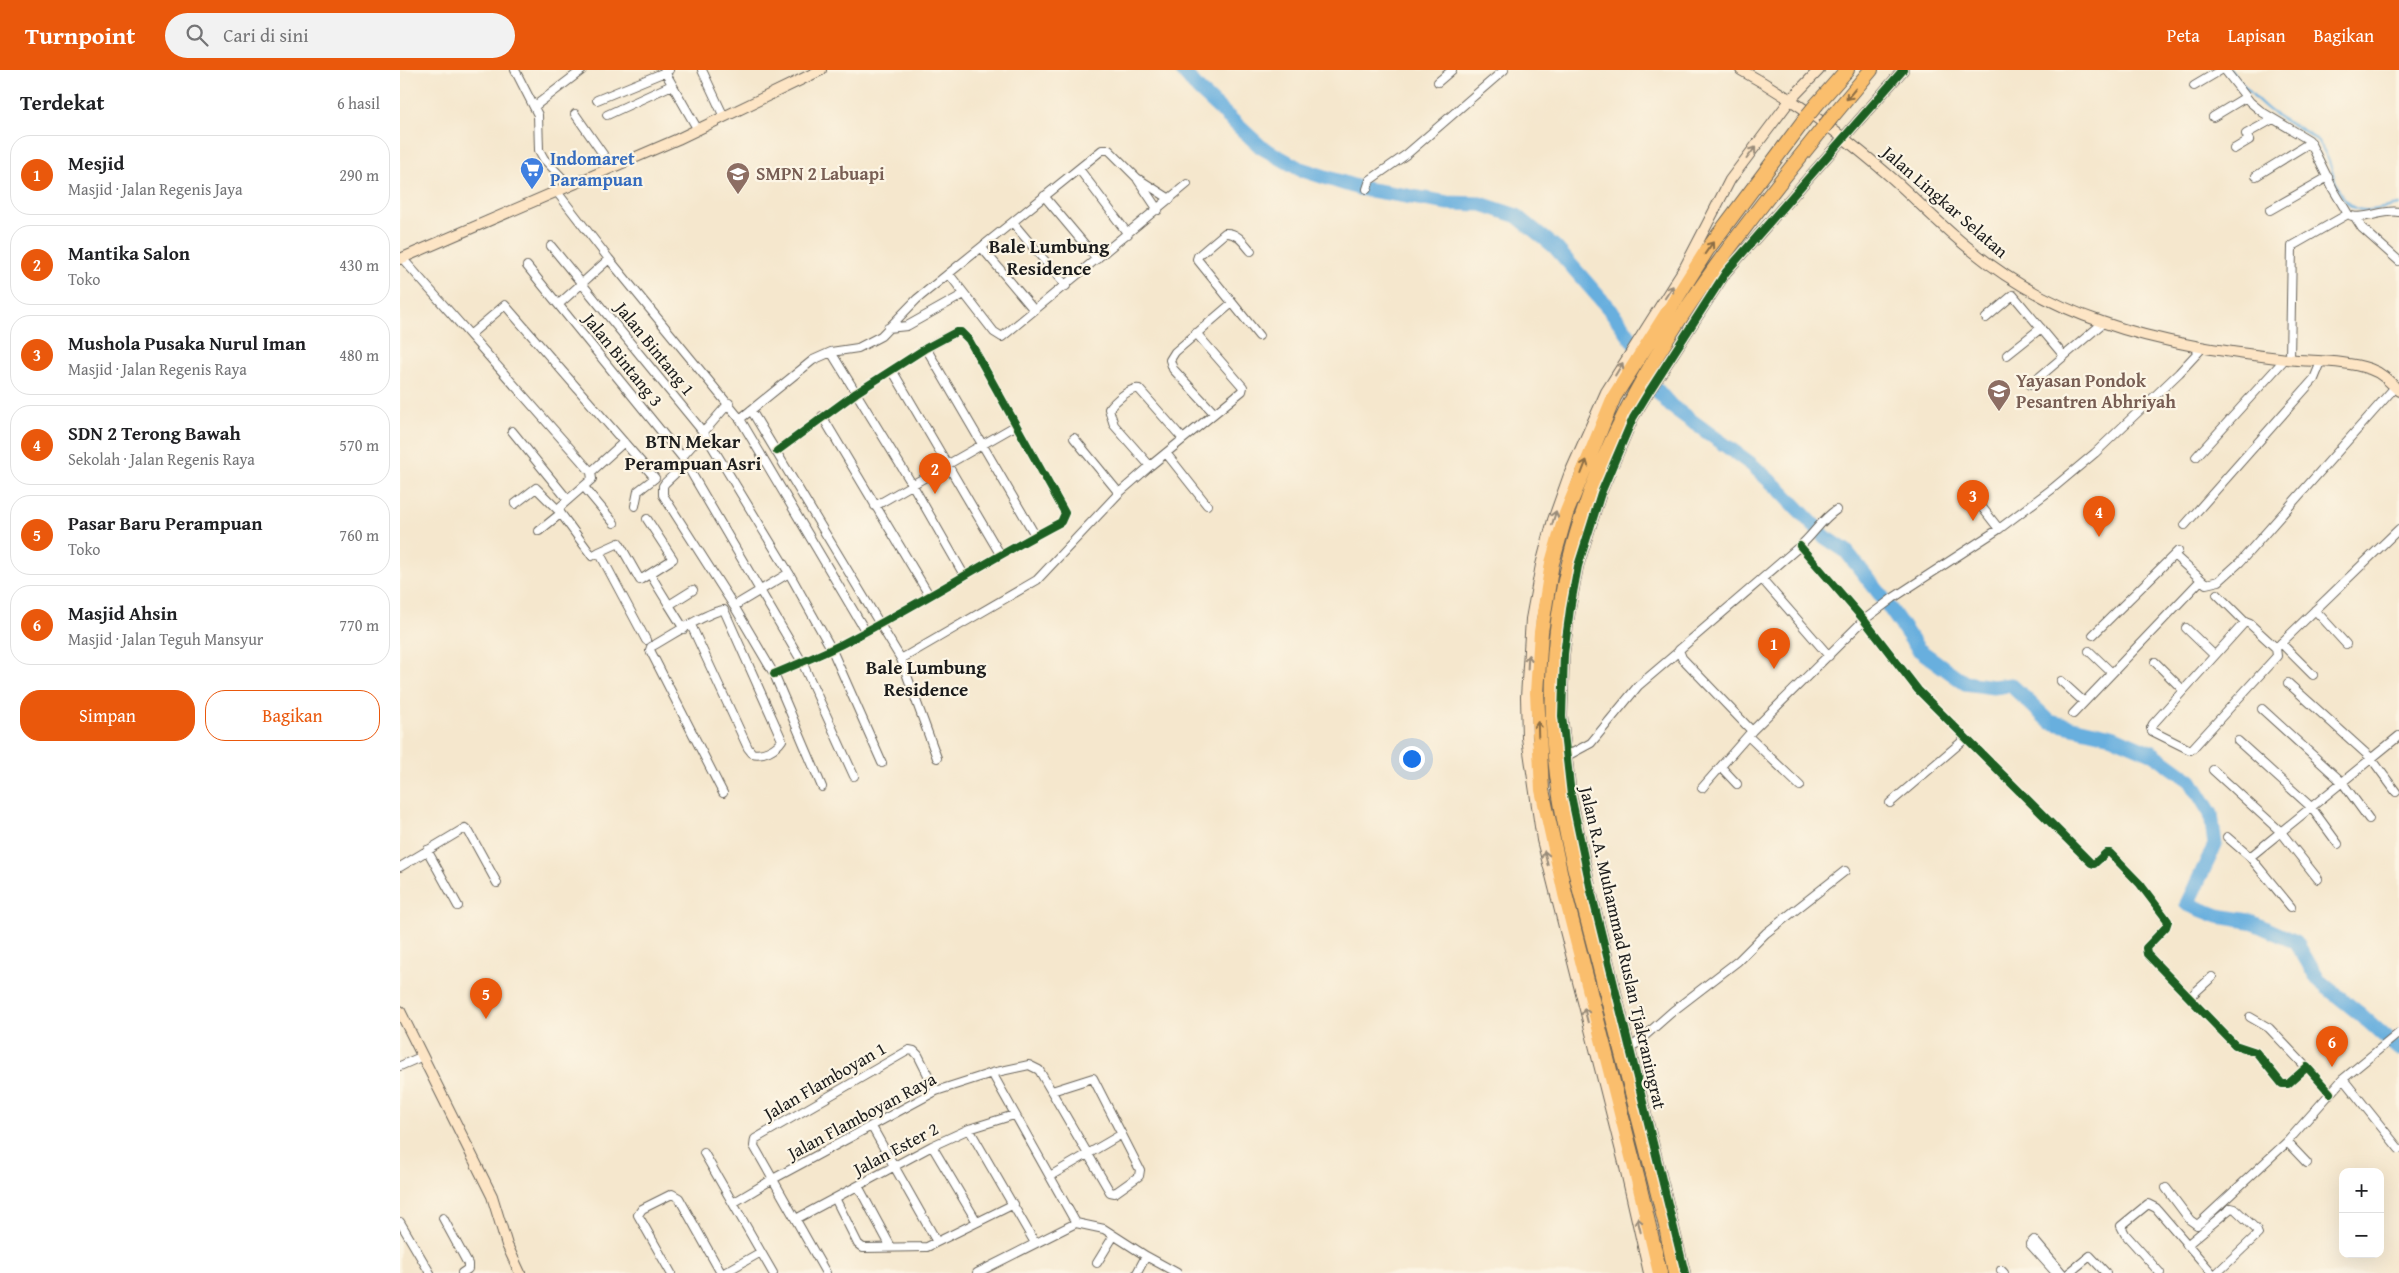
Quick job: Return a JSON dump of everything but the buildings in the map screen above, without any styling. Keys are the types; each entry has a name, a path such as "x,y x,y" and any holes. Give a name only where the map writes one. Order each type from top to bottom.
{"highway":[{"name":"Jalan R.A. Muhammad Ruslan Tjakraningrat","path":"1675,1273 1666,1226 1568,839 1554,748 1552,711 1556,626 1577,536 1608,444 1639,369 1707,250 1813,109 1847,70"},
{"name":"Jalan R.A. Muhammad Ruslan Tjakraningrat","path":"1650,352 1827,122 1871,70"},
{"name":"Jalan R.A. Muhammad Ruslan Tjakraningrat","path":"1639,369 1610,395 1566,514 1552,563 1540,647 1537,693 1538,740 1542,790 1565,894 1640,1184 1660,1273"}],"street":[{"path":"515,70 535,106 540,120 538,133 539,150 544,159 570,186"},
{"path":"535,106 582,70"},
{"path":"702,70 724,117"},
{"path":"539,531 560,513 560,506 592,478 591,472 471,334 401,258 698,130 821,70"},
{"path":"1438,82 1452,70"},
{"path":"1367,189 1370,180 1407,154 1504,70"},
{"name":"Jalan Lingkar Selatan","path":"1741,70 1792,99 1842,138 1892,178 1970,250 2004,275 2063,308 2142,335 2203,347 2370,369 2383,375 2397,389"},
{"name":"Jalan R.A. Muhammad Ruslan Tjakraningrat","path":"1649,1273 1624,1163 1547,858 1532,783 1527,738 1526,697 1531,619 1542,564 1569,474 1610,395 1630,351 1685,267 1730,180 1792,99 1819,70"},
{"name":"Jalan R.A. Muhammad Ruslan Tjakraningrat","path":"1685,1273 1579,839 1565,757 1562,716 1564,654 1578,566 1598,501 1619,450 1650,390 1726,272 1903,70"},
{"path":"2194,86 2221,70"},
{"path":"2225,70 2246,97 2262,112 2293,129 2311,142 2328,177 2352,215 2362,228 2399,261"},
{"path":"597,100 647,74 667,71 672,85 698,130"},
{"path":"607,115 672,85"},
{"path":"2213,117 2246,97"},
{"path":"575,114 612,167"},
{"path":"2234,149 2249,140 2246,134 2273,119"},
{"path":"2256,176 2311,142"},
{"path":"740,419 813,360 831,352 858,348 880,336 901,313 1102,150 1107,148 1136,178 1158,210"},
{"path":"1079,169 1128,234"},
{"path":"2270,210 2328,177"},
{"path":"1136,178 1170,199"},
{"path":"949,274 1000,338 1066,286 1187,184"},
{"path":"557,192 609,259 729,403 866,632"},
{"path":"1044,196 1097,259"},
{"path":"2196,457 2287,359 2292,246 2352,215 2391,211 2399,212"},
{"path":"1013,223 1066,286"},
{"path":"1251,251 1238,237 1229,232 1225,233 1197,258 1202,267 1259,336"},
{"name":"Jalan Bintang 1","path":"551,246 704,433 789,574 832,650 882,763"},
{"path":"982,248 1034,310"},
{"path":"559,304 609,259"},
{"name":"Jalan Bintang 3","path":"527,266 684,461 802,662 854,776"},
{"path":"888,328 907,326 964,294"},
{"path":"1986,318 2013,295 2064,356"},
{"path":"1214,414 1170,364 1175,352 1232,303"},
{"path":"471,334 505,305 655,478 638,491 635,506"},
{"path":"2030,385 2103,323"},
{"path":"2007,355 2041,328"},
{"path":"774,674 832,650 866,632 1035,534 1061,522 1065,513 967,337 956,332 926,348 856,393 778,450"},
{"path":"901,659 1037,580 1120,493 1242,391 1243,387 1196,333"},
{"path":"1702,788 1750,734 1864,620 1893,598 1942,568 1999,529 2095,453 2179,373 2203,347"},
{"path":"926,348 1035,534"},
{"path":"831,352 912,484 964,575"},
{"path":"2185,525 2310,383 2321,362"},
{"path":"892,370 1000,554"},
{"path":"1150,466 1111,420 1109,409 1111,405 1132,389 1139,389 1183,439"},
{"path":"2093,635 2176,553 2206,584 2219,581 2240,562 2397,389"},
{"path":"729,403 665,483 663,495 734,606 774,674 822,787"},
{"path":"751,410 778,450 901,659 937,758"},
{"path":"822,416 929,595"},
{"path":"876,506 1015,426"},
{"path":"512,431 568,500"},
{"path":"1074,438 1120,493"},
{"path":"591,472 624,442"},
{"path":"1166,453 1207,505"},
{"path":"584,486 614,523"},
{"path":"516,504 536,488 560,513 592,556 619,543 640,580 673,560 647,519"},
{"path":"1970,492 1999,529"},
{"path":"1565,757 1591,743 1643,680 1800,546 1836,510"},
{"path":"2245,622 2183,690 2151,728 2152,731 2190,750 2277,656 2278,646 2399,529"},
{"path":"1800,546 1864,620 1918,690 1965,739 2009,780 2090,863 2094,864 2110,853 2140,884 2168,920 2167,926 2146,948 2146,953 2235,1045 2256,1052 2283,1084 2288,1084 2306,1067"},
{"path":"599,552 646,640"},
{"path":"650,574 669,605 687,627 748,748 752,753 757,754 778,745 781,738 727,613 724,610 720,610 687,627 651,647 650,650 723,794"},
{"path":"734,606 789,574"},
{"path":"1762,579 1829,656"},
{"path":"2074,714 2201,580"},
{"path":"669,605 693,590"},
{"path":"2217,594 2245,622 2313,675"},
{"path":"2315,610 2346,644"},
{"path":"2186,628 2214,655"},
{"path":"2089,650 2112,673"},
{"path":"1678,652 1750,734 1800,786"},
{"path":"2155,662 2183,690"},
{"path":"2062,681 2084,702"},
{"path":"2288,683 2371,758 2396,792"},
{"path":"2262,709 2342,782 2370,820"},
{"path":"2250,857 2399,736"},
{"path":"1890,803 1965,739"},
{"path":"2238,741 2311,807 2338,844"},
{"path":"1721,767 1737,784"},
{"path":"2213,770 2281,832 2318,879"},
{"path":"400,867 465,828 469,832 496,883"},
{"path":"2227,837 2250,857 2290,907"},
{"path":"427,850 458,906"},
{"path":"1631,1048 1674,1011 1738,961 1766,933 1845,871"},
{"path":"2190,997 2212,977"},
{"path":"400,1011 492,1196 518,1272"},
{"path":"2250,1017 2269,1028 2330,1092"},
{"path":"2166,1188 2190,1220 2197,1224 2287,1142 2343,1079 2397,1035"},
{"name":"Jalan Flamboyan 1","path":"773,1179 754,1146 754,1141 757,1137 909,1050 914,1051 936,1091"},
{"path":"400,1066 423,1056"},
{"name":"Jalan Flamboyan Raya","path":"733,1203 773,1179 936,1091 992,1073 1029,1065 1039,1070 1052,1091"},
{"path":"992,1073 1014,1116 1076,1223"},
{"path":"1093,1078 1122,1134 1141,1172 1139,1176 1115,1192 1110,1190 1088,1155 1052,1091 1093,1078"},
{"path":"2343,1079 2399,1149"},
{"name":"Jalan Ester 2","path":"796,1219 932,1146 969,1129 1014,1116"},
{"path":"872,1127 937,1242"},
{"path":"969,1129 1035,1243"},
{"path":"1050,1176 1122,1134"},
{"path":"2287,1142 2307,1163"},
{"path":"932,1146 977,1222"},
{"path":"704,1153 773,1273"},
{"path":"773,1179 826,1273"},
{"path":"858,1186 891,1247"},
{"path":"671,1273 638,1215 642,1209 672,1194 679,1198 722,1273 761,1252"},
{"path":"835,1198 860,1247 925,1247 1014,1204"},
{"path":"2160,1273 2121,1226 2148,1204 2152,1205 2212,1273"},
{"path":"2187,1245 2231,1208 2256,1229 2258,1234 2217,1273"},
{"path":"443,1218 468,1264 468,1269 462,1273"},
{"path":"400,1222 430,1273"},
{"path":"977,1273 1076,1223 1104,1229 1176,1273"},
{"path":"1097,1264 1113,1236"},
{"path":"1137,1273 1146,1256"},
{"path":"2062,1273 2090,1256 2106,1273"}],"waterway":[{"path":"1182,70 1198,89 1261,147 1300,169 1359,188 1448,203 1481,204 1517,216 1555,247 1612,312 1638,348 1649,381 1671,406 1751,464 1780,490 1825,537 1846,551 1880,594 1918,649 1965,683 1993,687 2011,685 2050,722 2112,736 2154,754 2191,781 2211,814 2215,845 2187,904 2218,916 2249,921 2296,942 2319,981 2399,1049"},
{"path":"2230,70 2267,108 2280,118 2309,134 2321,146 2329,162 2338,189 2345,201 2351,206 2356,209 2368,210 2399,205"}],"cycle path":[{"path":"1685,1273 1591,891 1571,795 1562,716 1564,654 1570,609 1578,566 1601,493 1633,418 1650,390 1726,272 1903,70"},
{"path":"774,674 872,628 1061,522 1065,513 969,340 961,332 956,332 926,348 856,393 777,451"},
{"path":"1800,546 1864,620 1918,690 2091,863 2094,864 2106,853 2110,853 2140,884 2168,921 2166,927 2146,948 2147,954 2235,1045 2256,1052 2282,1084 2288,1084 2307,1067 2330,1093"}],"place":[{"name":"Indomaret Parampuan","path":"532,190"},
{"name":"SMPN 2 Labuapi","path":"738,195"},
{"name":"Yayasan Pondok Pesantren Abhriyah","path":"1999,412"},
{"name":"Mantika Salon","path":"935,494"},
{"name":"Mushola Pusaka Nurul Iman","path":"1973,521"},
{"name":"SDN 2 Terong Bawah","path":"2099,537"},
{"name":"Mesjid","path":"1774,669"},
{"name":"Pasar Baru Perampuan","path":"486,1019"},
{"name":"Masjid Ahsin","path":"2332,1067"}],"district":[{"name":"Bale Lumbung Residence","path":"1049,257"},
{"name":"BTN Mekar Perampuan Asri","path":"693,452"},
{"name":"Bale Lumbung Residence","path":"926,678"}]}
